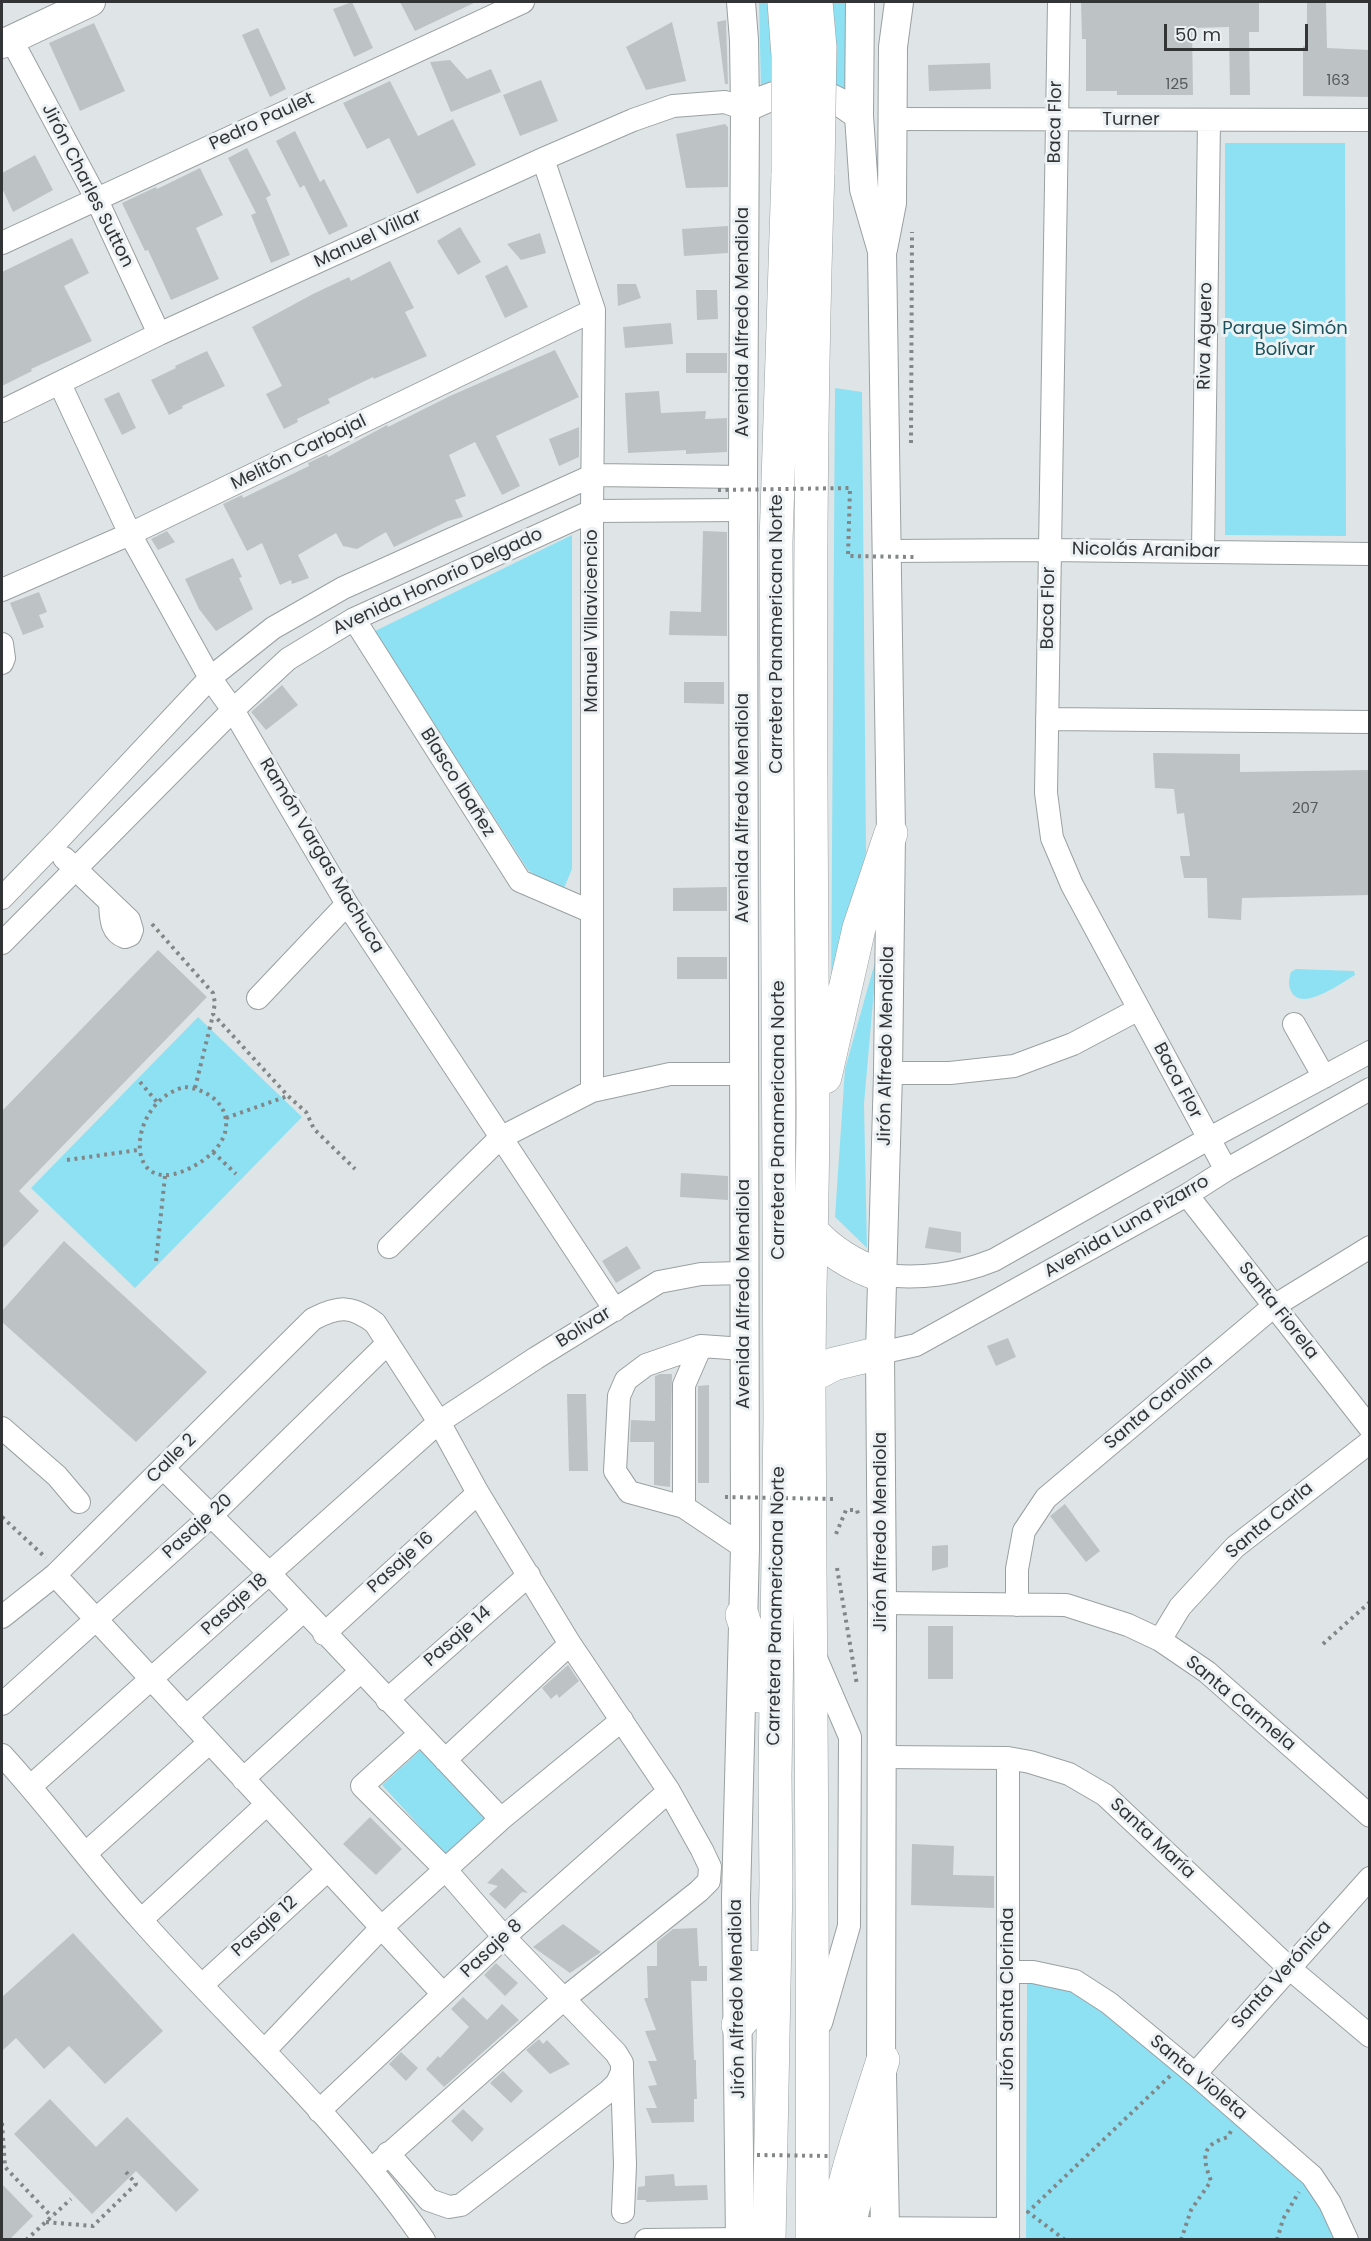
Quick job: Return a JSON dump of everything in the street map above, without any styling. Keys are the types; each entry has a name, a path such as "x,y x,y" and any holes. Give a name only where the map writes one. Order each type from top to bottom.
{"highway":[{"name":"Carretera Panamericana Norte","path":"784,2 788,57 803,172 813,313 810,535 813,1132 809,1377 812,2240"},
{"name":"Carretera Panamericana Norte","path":"750,2239 776,1883 775,1775 780,1418 776,542 803,172 820,47 816,2"},
{"path":"813,1132 859,928 891,833"},
{"path":"810,1229 822,1242 846,1260 881,1275"},
{"path":"809,1377 834,1364 880,1353"},
{"path":"742,1615 757,1662 759,1738 775,1775"},
{"path":"738,2025 753,2007 757,1913 776,1883"},
{"path":"844,2236 838,2208 851,2159 883,2067"}],"main road":[{"path":"6,42 91,2"},
{"name":"Avenida Alfredo Mendiola","path":"741,2 745,109 743,477 745,1548 742,1615"},
{"path":"860,2 859,116 864,189 882,251 901,554 891,833"},
{"path":"882,251 892,203 894,47 899,2"},
{"path":"745,109 776,94 799,92 823,94 841,101 859,116"},
{"name":"Jirón Alfredo Mendiola","path":"885,2228 880,1353 888,1073 891,833"},
{"name":"Jirón Alfredo Mendiola","path":"742,1615 736,1898 738,2025 750,2239"}],"street":[{"name":"Pedro Paulet","path":"2,243 523,2"},
{"name":"Baca Flor","path":"1059,2 1046,793 1052,838 1072,885 1226,1170"},
{"name":"Jirón Charles Sutton","path":"6,42 96,198 159,334"},
{"name":"Manuel Villar","path":"2,411 159,334 633,120 673,106 726,102 745,109"},
{"name":"Turner","path":"892,119 1370,120"},
{"name":"Riva Aguero","path":"1203,552 1209,120"},
{"name":"Manuel Villavicencio","path":"543,159 594,310 592,1091"},
{"name":"Melitón Carbajal","path":"2,590 130,534 594,310"},
{"name":"Ramón Vargas Machuca","path":"60,384 130,534 210,678 233,710 347,904 615,1310"},
{"name":"Avenida Honorio Delgado","path":"2,898 210,678 273,628 343,588 594,475 743,477"},
{"name":"Avenida Honorio Delgado","path":"2,943 233,710 288,659 354,619 592,511 743,510"},
{"name":"Nicolás Aranibar","path":"901,554 1049,550 1370,554"},
{"name":"Blasco Ibañez","path":"354,619 520,881 591,912"},
{"path":"2,644 2,663"},
{"path":"1047,719 1370,722"},
{"path":"52,847 110,903"},
{"path":"258,998 347,904"},
{"path":"888,1073 950,1073 1014,1066 1073,1044 1138,1009"},
{"path":"1294,1024 1324,1077"},
{"name":"Avenida Luna Pizarro","path":"881,1275 907,1277 949,1274 994,1260 1208,1139 1370,1052"},
{"path":"389,1247 500,1138 592,1091 670,1074 743,1074"},
{"name":"Avenida Luna Pizarro","path":"880,1353 916,1345 1187,1195 1226,1170 1370,1089"},
{"name":"Santa Fiorela","path":"1187,1195 1370,1428"},
{"name":"Santa Carolina","path":"1017,1605 1017,1569 1024,1531 1046,1498 1274,1306 1370,1247"},
{"name":"Bolivar","path":"439,1422 536,1358 659,1282 701,1274 744,1273"},
{"name":"Calle 2","path":"2,1617 57,1573 313,1319 329,1311 346,1308 361,1312 375,1323 388,1343"},
{"path":"372,2169 565,1998 709,1881 710,1867 669,1791 570,1644 478,1493 439,1422 388,1343"},
{"name":"Pasaje 20","path":"2,1704 212,1515 388,1343"},
{"path":"744,1349 701,1346 646,1365 626,1380 619,1396 615,1471 629,1492 684,1508 745,1548"},
{"path":"684,1508 684,1385 701,1346"},
{"name":"Pasaje 18","path":"31,1786 439,1422"},
{"path":"2,1428 57,1476 79,1502"},
{"name":"Santa Carla","path":"1160,1640 1180,1607 1235,1547 1370,1442"},
{"path":"163,1468 270,1574 501,1820"},
{"name":"Pasaje 16","path":"324,1634 478,1493"},
{"path":"57,1573 95,1619 443,1994"},
{"name":"Pasaje 14","path":"387,1700 529,1575"},
{"name":"Santa Carmela","path":"882,1603 1066,1605 1128,1625 1160,1640 1207,1672 1370,1816"},
{"path":"186,1717 303,1611"},
{"path":"445,1760 570,1644"},
{"path":"243,1779 360,1671"},
{"path":"265,2050 382,1928 445,1869 622,1720"},
{"path":"420,1734 362,1786 445,1869 504,1937 616,2053 622,2063 625,2165 623,2212"},
{"path":"86,1853 210,1742"},
{"path":"2,1755 31,1786 141,1920 265,2050 372,2169 424,2240"},
{"name":"Santa María","path":"882,1757 1008,1758 1069,1774 1105,1795 1288,1967 1370,2036"},
{"name":"Jirón Santa Clorinda","path":"1007,2234 1008,1758"},
{"name":"Pasaje 8","path":"319,2110 504,1937 669,1791"},
{"path":"141,1920 267,1804"},
{"name":"Pasaje 12","path":"202,1985 328,1870"},
{"name":"Santa Verónica","path":"1184,2073 1288,1967 1370,1878"},
{"name":"Santa Violeta","path":"1008,1972 1033,1972 1075,1981 1108,2003 1184,2073 1312,2176 1330,2203 1347,2240"},
{"path":"388,2153 429,2200 449,2207 461,2205 609,2091 617,2083 622,2072"},
{"path":"844,2236 885,2228 1007,2234"},
{"path":"646,2240 750,2239"}],"path":[{"path":"910,454 912,227"},
{"path":"718,490 850,488 848,556 901,554"},
{"path":"144,916 215,997 195,1088"},
{"path":"213,1014 288,1096 306,1112 314,1129 355,1169"},
{"path":"140,1082 157,1102"},
{"path":"195,1088 214,1097 220,1105 226,1118 224,1136 213,1152 183,1172 165,1176 148,1169 138,1150 141,1133 157,1102 178,1089 195,1088"},
{"path":"226,1118 288,1096"},
{"path":"67,1160 138,1150"},
{"path":"213,1152 236,1174"},
{"path":"156,1261 165,1176"},
{"path":"725,1497 836,1499"},
{"path":"834,1541 846,1510 857,1510 860,1519"},
{"path":"2,1518 57,1573"},
{"path":"1323,1644 1370,1602"},
{"path":"1065,2240 1028,2212 1184,2073"},
{"path":"2,2123 3,2168 52,2217"},
{"path":"1181,2240 1191,2211 1211,2181 1204,2163 1206,2151 1214,2141 1228,2137 1235,2124"},
{"path":"757,2155 829,2156"},
{"path":"46,2222 93,2226 136,2184 126,2172"},
{"path":"1277,2240 1283,2219 1303,2186"},
{"path":"26,2240 71,2199"}],"green space":[{"path":"759,2 857,2 852,95 761,89"},
{"name":"Parque Simón Bolívar","path":"1225,143 1345,143 1346,536 1225,535"},
{"path":"835,388 862,392 866,852 831,1003"},
{"path":"572,535 572,869 562,893 528,870 375,631"},
{"path":"877,955 864,1104 867,1248 835,1217 845,1069"},
{"path":"1296,969 1354,971 1355,975 1322,994 1303,999 1296,997 1289,986 1291,972"},
{"path":"198,1017 302,1117 135,1288 31,1188"},
{"path":"424,1747 489,1818 447,1856 382,1785"},
{"path":"1027,1980 1074,1988 1110,2011 1307,2182 1342,2240 1026,2240"}],"building":[{"path":"352,2 373,48 354,57 333,9"},
{"path":"400,2 476,2 415,31"},
{"path":"1081,2 1259,2 1259,32 1249,32 1250,95 1230,95 1229,27 1192,28 1193,95 1117,95 1117,91 1086,91 1086,39 1082,39"},
{"path":"1307,2 1326,2 1327,48 1370,50 1370,97 1303,96 1303,46 1307,46"},
{"path":"726,20 728,84 725,84 717,22"},
{"path":"672,22 686,81 646,90 626,47"},
{"path":"94,23 125,91 80,111 49,43"},
{"path":"258,28 286,89 270,97 242,35"},
{"path":"450,60 467,79 491,69 501,92 451,112 430,62"},
{"path":"990,63 991,89 929,91 928,65"},
{"path":"541,80 558,121 520,136 503,95"},
{"path":"390,81 418,136 453,119 476,165 417,194 389,138 367,149 343,103"},
{"path":"725,124 728,127 728,187 686,188 676,134"},
{"path":"295,131 320,182 324,179 348,226 329,235 304,185 300,188 276,141"},
{"path":"247,148 271,195 266,198 290,255 271,263 251,215 256,213 228,158"},
{"path":"35,155 53,190 13,212 2,188 2,173"},
{"path":"200,168 223,215 196,228 219,279 171,300 148,250 145,251 122,203"},
{"path":"728,226 728,253 684,256 682,229"},
{"path":"460,227 481,262 458,275 437,241"},
{"path":"540,233 546,253 521,260 507,244"},
{"path":"72,238 89,273 64,286 92,341 31,369 32,371 2,386 2,272"},
{"path":"390,261 414,308 405,312 427,356 374,379 373,377 328,399 330,403 297,419 298,422 284,429 266,394 282,386 252,327 313,294 349,277 351,281"},
{"path":"507,265 528,307 505,318 485,276"},
{"path":"617,284 636,284 641,298 618,306"},
{"path":"696,290 717,290 718,319 697,320"},
{"path":"671,323 673,344 625,348 623,327"},
{"path":"555,350 579,397 496,436 520,486 502,495 475,442 449,455 466,496 455,500 463,517 448,521 394,547 386,532 357,549 343,546 336,533 298,555 309,578 292,584 291,580 280,585 262,543 247,551 223,504 242,495 243,498 309,466 308,463 327,454 328,457 387,425 388,427 450,396"},
{"path":"207,351 225,386 182,406 183,408 169,415 151,380"},
{"path":"686,353 727,353 727,373 686,373"},
{"path":"659,391 661,413 706,411 705,419 727,418 727,452 686,454 686,450 628,453 625,393"},
{"path":"119,392 136,428 122,435 104,399"},
{"path":"579,427 579,457 559,466 549,439"},
{"path":"167,531 175,542 158,550 151,539"},
{"path":"703,531 727,532 727,636 669,635 670,611 701,612"},
{"path":"233,558 253,609 216,631 199,609 185,579"},
{"path":"39,592 47,612 39,615 44,627 23,635 10,603"},
{"path":"684,682 724,682 724,704 684,703"},
{"path":"282,685 298,705 266,730 251,712"},
{"path":"1153,753 1240,754 1240,772 1370,770 1370,895 1242,898 1241,920 1208,918 1207,878 1184,878 1180,856 1190,856 1184,813 1177,814 1174,789 1155,788"},
{"path":"727,887 727,911 673,911 673,888"},
{"path":"158,950 207,997 19,1191 39,1211 2,1249 2,1111"},
{"path":"677,957 727,957 727,979 677,979"},
{"path":"681,1173 728,1176 728,1200 680,1197"},
{"path":"929,1227 961,1232 961,1253 925,1248"},
{"path":"64,1241 207,1372 136,1442 2,1322 2,1311"},
{"path":"627,1246 641,1268 616,1283 602,1261"},
{"path":"1008,1338 1016,1357 996,1366 987,1346"},
{"path":"672,1374 670,1487 654,1485 654,1442 630,1442 631,1420 655,1421 655,1376"},
{"path":"709,1385 709,1483 698,1483 698,1386"},
{"path":"567,1394 586,1394 588,1471 569,1471"},
{"path":"1065,1504 1100,1551 1086,1562 1050,1516"},
{"path":"948,1545 948,1567 932,1571 932,1546"},
{"path":"928,1626 953,1626 953,1679 928,1679"},
{"path":"568,1665 579,1681 559,1698 557,1694 551,1699 542,1688"},
{"path":"370,1817 402,1849 376,1875 343,1844"},
{"path":"912,1844 954,1846 953,1875 994,1876 994,1908 911,1905"},
{"path":"502,1868 528,1893 522,1892 505,1909 489,1894 498,1886 487,1883"},
{"path":"563,1924 601,1952 570,1973 533,1947"},
{"path":"697,1928 699,1966 707,1966 707,1981 691,1981 697,2099 694,2099 694,2122 652,2123 646,2108 657,2108 648,2086 657,2085 648,2061 657,2061 645,2031 656,2030 644,1998 648,1998 647,1966 657,1966 657,1942 673,1929"},
{"path":"73,1933 163,2031 105,2084 69,2046 44,2069 16,2038 2,2051 2,1997"},
{"path":"496,1963 518,1983 505,1996 484,1975"},
{"path":"463,1997 487,2020 502,2004 519,2020 444,2087 426,2069 438,2056 440,2058 469,2027 451,2009"},
{"path":"539,2039 543,2044 547,2040 570,2064 550,2074 526,2050"},
{"path":"401,2052 418,2068 406,2081 389,2064"},
{"path":"503,2071 523,2091 511,2103 490,2083"},
{"path":"50,2099 96,2147 127,2117 199,2190 176,2212 136,2171 92,2214 14,2134"},
{"path":"463,2109 484,2129 472,2142 451,2121"},
{"path":"674,2174 675,2186 707,2185 708,2200 646,2202 646,2200 637,2200 638,2187 645,2186 645,2176"},
{"path":"2,2184 33,2216 9,2240 2,2240"}]}
